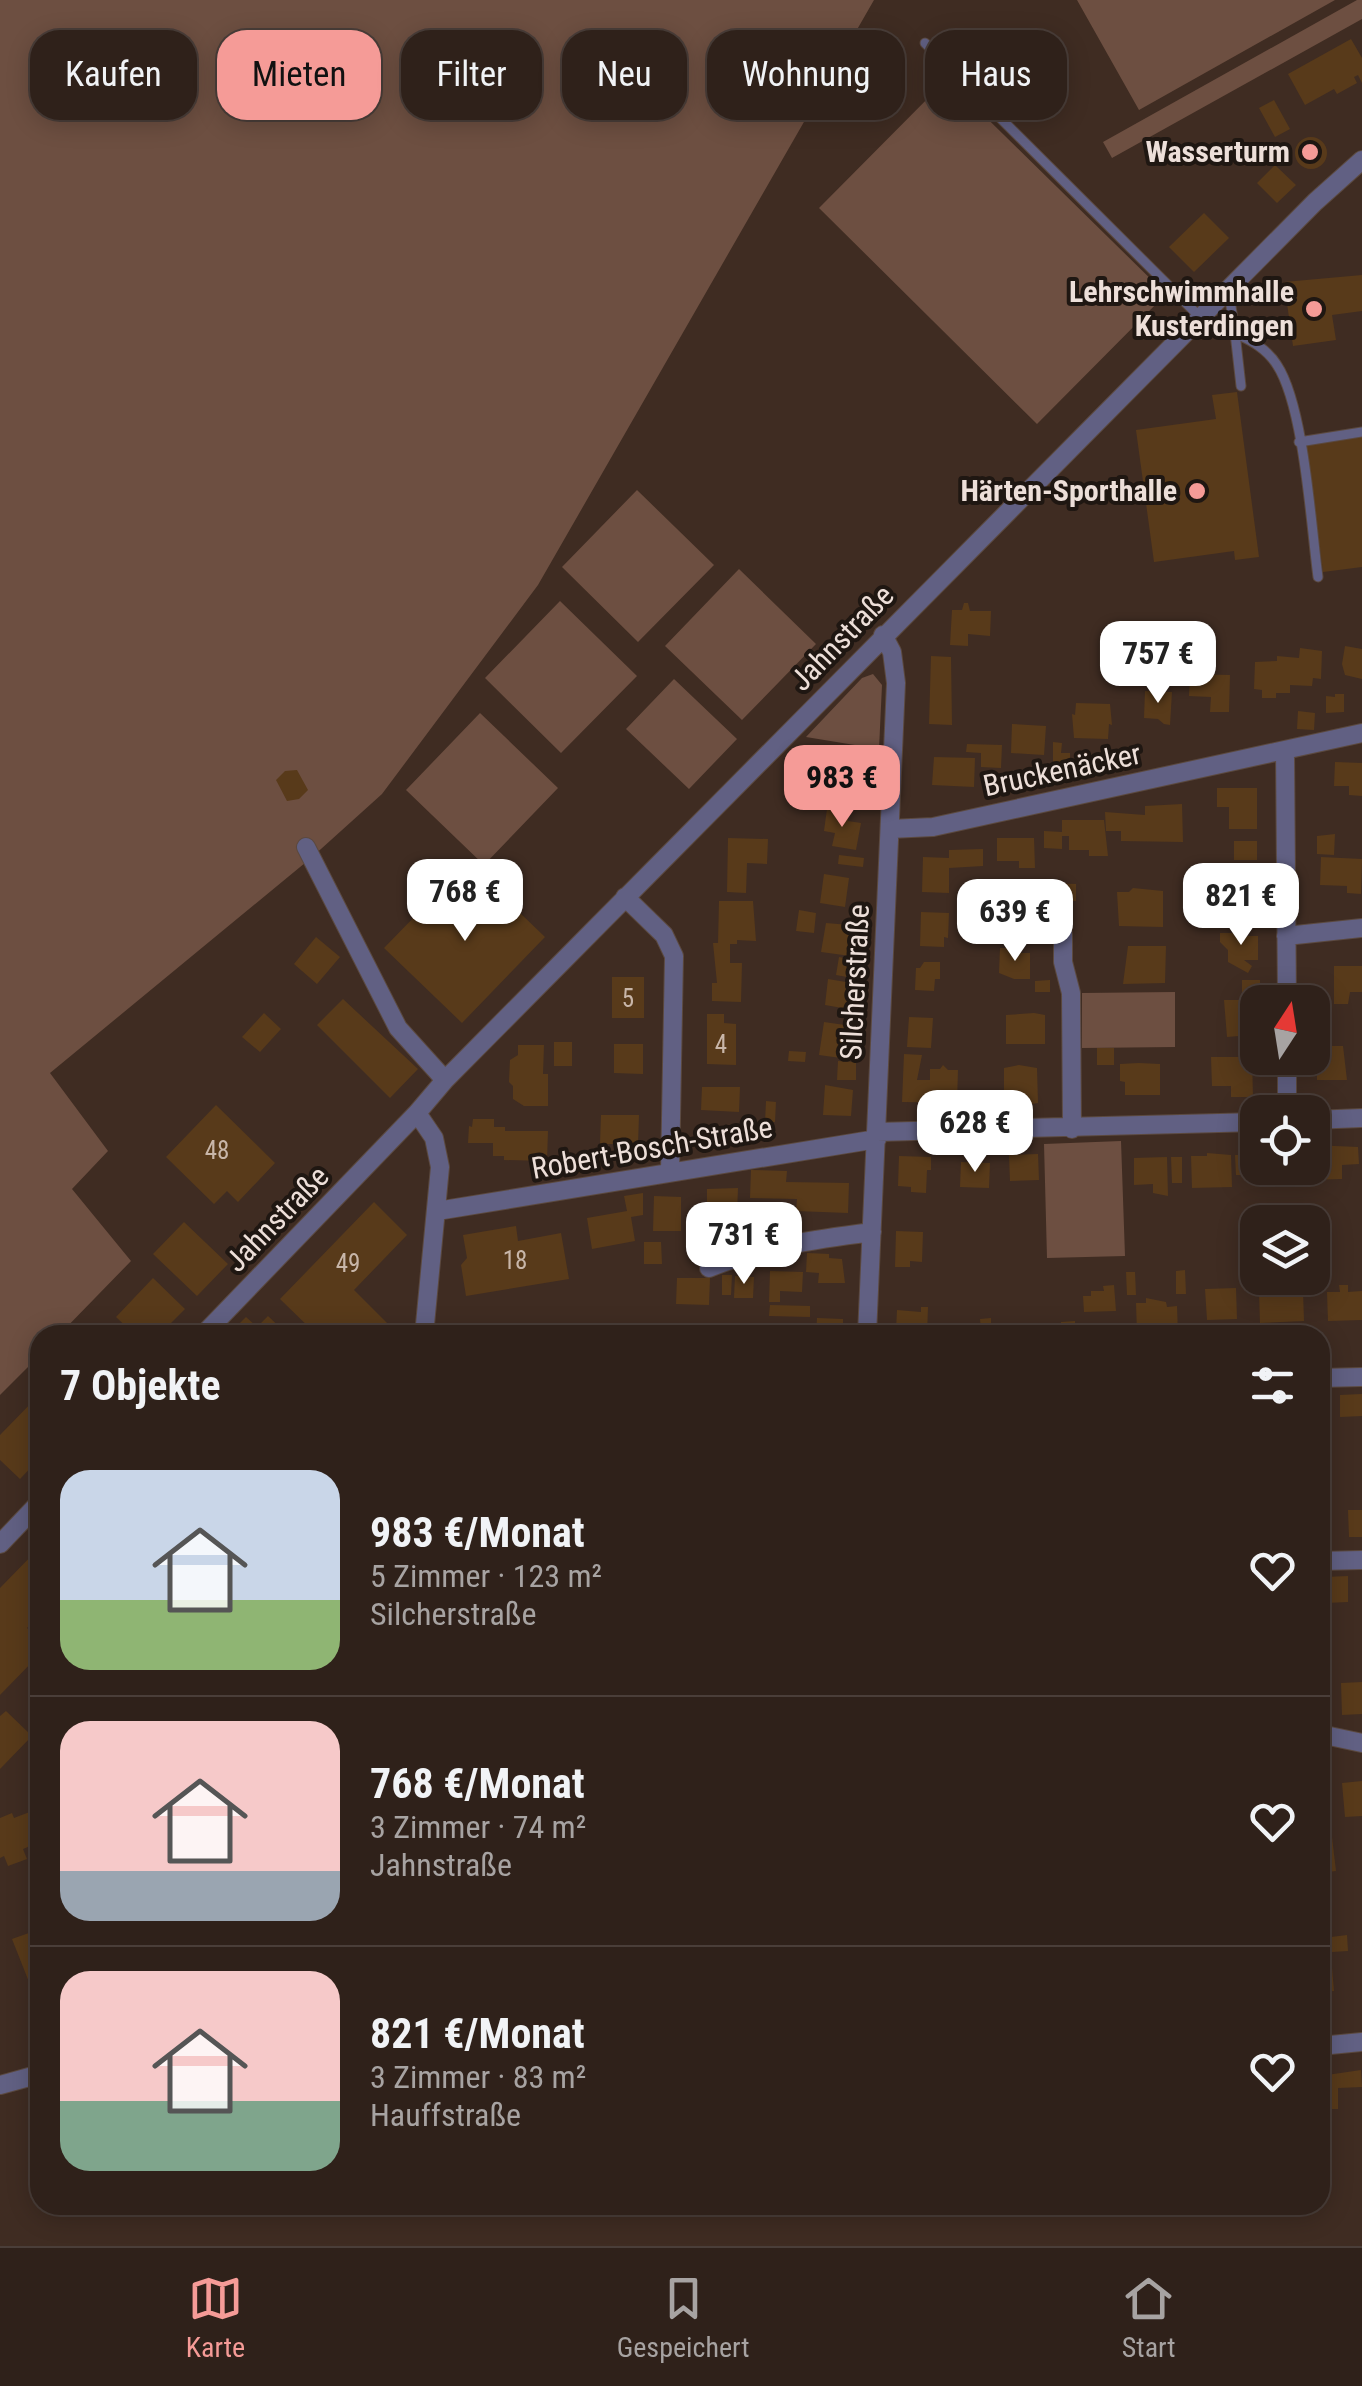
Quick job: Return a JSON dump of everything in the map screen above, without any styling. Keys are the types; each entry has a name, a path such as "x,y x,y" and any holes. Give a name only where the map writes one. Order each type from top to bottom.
{"street":[{"name":"Jahnstraße","path":"212,1325 418,1113 445,1080 883,635 1314,202 1362,160"},
{"name":"Silcherstraße","path":"867,1325 896,672 883,635"},
{"name":"Bruckenäcker","path":"890,829 933,827 1362,733"},
{"path":"1285,750 1286,985"},
{"path":"306,848 398,1028 445,1080"},
{"path":"625,898 664,935 674,956 670,1172"},
{"path":"1286,936 1362,928"},
{"path":"1064,934 1063,962 1071,993 1072,1129"},
{"path":"418,1113 439,1152 425,1325"},
{"path":"1330,1119 1362,1118"},
{"name":"Robert-Bosch-Straße","path":"437,1211 877,1135 1240,1123"},
{"path":"710,1268 787,1246 872,1232"},
{"path":"1330,1378 1362,1376"},
{"path":"0,1544 30,1512"},
{"path":"1330,1561 1362,1560"},
{"path":"1330,1736 1362,1743"},
{"path":"1330,2045 1362,2042"},
{"path":"0,2085 30,2077"}],"lane":[{"path":"1002,120 1200,317"},
{"path":"1228,290 1241,386"},
{"path":"1234,334 1262,348 1287,385 1300,442 1318,577"},
{"path":"1300,442 1362,432"}],"shaded area":[{"path":"0,0 874,0 857,30 707,30 707,120 805,120 538,585 382,794 311,858 50,1073 108,1151 72,1189 131,1261 69,1325 30,1325 30,1365 0,1395"},
{"path":"1077,0 1335,0 1139,110"},
{"path":"1362,0 1362,19 1112,158 1103,142"},
{"path":"925,101 925,120 989,120 1166,294 1037,424 819,208"},
{"path":"637,490 714,565 638,642 562,567"},
{"path":"739,569 816,644 742,720 665,646"},
{"path":"560,601 637,676 561,753 485,678"},
{"path":"873,674 882,685 879,749 806,737 862,678"},
{"path":"674,679 737,739 689,789 626,729"},
{"path":"480,713 558,788 484,865 406,790"},
{"path":"1175,992 1175,1047 1082,1048 1082,993"},
{"path":"1121,1141 1125,1256 1047,1258 1044,1144"}],"building":[{"path":"1351,39 1362,58 1362,83 1358,75 1354,77 1357,83 1337,94 1334,89 1305,105 1288,74"},
{"path":"1274,100 1290,129 1275,137 1259,108"},
{"name":"Wasserturm","path":"1311,137 1322,142 1327,153 1322,164 1311,169 1300,164 1295,153 1300,142"},
{"path":"1275,165 1296,185 1277,203 1257,183"},
{"path":"1204,213 1229,238 1194,272 1169,247"},
{"path":"1362,275 1362,311 1332,315 1336,340 1293,346 1284,282"},
{"name":"Härten-Sporthalle","path":"1237,392 1259,557 1235,560 1234,551 1154,562 1136,430 1216,419 1212,395"},
{"path":"1362,436 1362,567 1323,572 1306,443"},
{"path":"964,603 968,603 970,611 991,611 990,636 968,634 968,646 950,645 952,610 962,610"},
{"path":"1345,646 1362,649 1362,679 1345,675"},
{"path":"1300,648 1322,651 1321,679 1313,678 1312,686 1290,685 1290,693 1276,693 1276,698 1262,698 1262,690 1254,689 1255,662 1277,661 1277,656 1299,658"},
{"path":"931,656 951,657 952,725 929,724"},
{"path":"1190,674 1230,675 1229,712 1210,712 1211,697 1189,696"},
{"path":"1145,691 1172,692 1170,725 1144,718"},
{"path":"1344,694 1344,712 1326,713 1326,696"},
{"path":"1076,703 1110,704 1112,725 1109,724 1108,739 1074,738 1072,714 1075,715"},
{"path":"1298,711 1315,713 1314,730 1297,729"},
{"path":"1012,724 1046,726 1044,755 1011,753"},
{"path":"1053,742 1062,743 1061,753 1070,753 1070,770 1053,772"},
{"path":"967,744 1002,745 1001,768 981,767 981,753 966,752"},
{"path":"827,755 850,758 848,774 854,775 850,799 826,795 827,789 818,788"},
{"path":"934,757 975,758 974,787 932,785"},
{"path":"1335,762 1362,763 1362,796 1349,795 1349,786 1334,786"},
{"path":"297,770 308,790 299,799 287,801 276,780 285,771"},
{"path":"1217,788 1257,788 1257,829 1229,829 1229,807 1217,807"},
{"path":"1182,804 1183,842 1121,841 1121,831 1106,831 1105,812 1145,815 1145,806"},
{"path":"827,809 849,813 848,821 861,823 856,850 832,846 835,833 824,831"},
{"path":"1062,820 1104,820 1108,856 1089,856 1089,850 1069,850 1069,836 1062,836 1062,849 1044,848 1044,831 1062,832"},
{"path":"1335,834 1334,855 1317,854 1317,836"},
{"path":"728,838 768,839 767,864 747,863 746,893 727,892"},
{"path":"997,838 1034,838 1035,868 1019,868 1019,861 997,861"},
{"path":"1234,841 1257,841 1257,860 1234,860"},
{"path":"983,849 983,866 949,868 949,893 922,892 923,857 949,858 949,850"},
{"path":"839,855 864,858 863,867 838,864"},
{"path":"1321,857 1362,859 1361,894 1347,893 1347,886 1320,885"},
{"path":"1222,872 1257,877 1257,911 1243,911 1237,917 1233,904 1219,904"},
{"path":"824,874 849,878 845,907 820,903"},
{"path":"454,876 474,895 491,878 523,908 519,912 545,937 462,1023 384,948"},
{"path":"1050,883 1076,884 1076,901 1049,901"},
{"path":"1133,888 1163,891 1163,927 1119,926 1117,892"},
{"path":"994,894 1024,894 1024,923 994,923"},
{"path":"719,901 753,901 756,941 737,940 737,944 730,944 730,963 742,963 741,1002 712,1001 712,983 717,983 713,943 718,943"},
{"path":"799,910 816,913 814,933 796,931"},
{"path":"921,912 949,913 944,947 920,946"},
{"path":"826,923 862,926 858,957 821,952"},
{"path":"1237,924 1244,924 1244,936 1258,936 1258,960 1244,960 1252,966 1248,973 1228,962 1228,950 1220,942 1220,933 1237,933"},
{"path":"316,937 340,957 317,984 294,964"},
{"path":"1128,946 1166,946 1165,983 1123,984"},
{"path":"1000,948 1021,948 1021,953 1030,953 1030,979 1014,979 999,973"},
{"path":"839,957 855,960 853,978 836,975"},
{"path":"924,962 940,962 940,979 935,979 934,991 915,990 916,968"},
{"path":"1334,966 1362,966 1362,992 1350,992 1348,1004 1334,1004"},
{"path":"612,977 644,977 644,1018 612,1018"},
{"path":"828,979 852,983 848,1009 825,1005"},
{"path":"1050,980 1050,992 1035,992 1035,981"},
{"path":"1242,980 1260,980 1260,985 1242,985"},
{"path":"343,999 418,1069 390,1098 317,1025"},
{"path":"1224,1000 1240,1000 1240,1037 1227,1037"},
{"path":"264,1013 281,1029 260,1052 242,1037"},
{"path":"707,1014 724,1014 724,1023 736,1024 736,1065 707,1064"},
{"path":"1006,1015 1045,1015 1045,1044 1006,1044"},
{"path":"909,1017 933,1018 931,1048 907,1047"},
{"path":"824,1022 852,1026 848,1059 819,1055"},
{"path":"554,1042 572,1042 572,1066 554,1066"},
{"path":"614,1044 643,1044 643,1074 614,1073"},
{"path":"518,1045 544,1045 548,1106 524,1106 513,1099 510,1060 518,1055"},
{"path":"1330,1046 1343,1046 1347,1080 1317,1080 1317,1075 1330,1075"},
{"path":"1097,1048 1114,1048 1114,1065 1097,1065"},
{"path":"789,1051 806,1052 805,1062 788,1061"},
{"path":"904,1054 922,1055 917,1080 930,1080 930,1069 943,1065 948,1070 958,1070 957,1103 902,1102"},
{"path":"1211,1057 1240,1057 1240,1075 1252,1075 1253,1095 1231,1097 1231,1086 1212,1086"},
{"path":"838,1061 856,1062 856,1080 837,1080"},
{"path":"1120,1064 1160,1064 1160,1095 1125,1095"},
{"path":"1004,1068 1037,1068 1038,1103 1004,1103"},
{"path":"825,1085 853,1090 851,1116 823,1115"},
{"path":"702,1087 740,1087 739,1112 701,1110"},
{"path":"766,1101 776,1102 775,1122 765,1122"},
{"path":"216,1105 275,1163 238,1202 227,1191 214,1204 166,1157"},
{"path":"601,1115 639,1115 638,1144 600,1144"},
{"path":"473,1119 494,1119 494,1127 505,1127 505,1131 548,1131 547,1161 504,1160 504,1156 493,1156 493,1143 468,1143"},
{"path":"1330,1146 1358,1147 1359,1164 1342,1165 1342,1179 1330,1179"},
{"path":"572,1154 591,1155 590,1171 572,1174"},
{"path":"1038,1154 1039,1180 1010,1181 1009,1155"},
{"path":"1231,1155 1232,1187 1192,1188 1191,1156"},
{"path":"1235,1155 1240,1155 1240,1175 1236,1175"},
{"path":"899,1156 931,1157 926,1193 898,1186"},
{"path":"1167,1157 1168,1196 1153,1193 1153,1184 1134,1185 1134,1158"},
{"path":"1171,1157 1182,1157 1182,1183 1172,1183"},
{"path":"961,1162 990,1163 989,1188 960,1187"},
{"path":"751,1170 787,1171 786,1182 849,1183 848,1213 796,1211 797,1199 750,1198"},
{"path":"738,1188 737,1215 707,1215 707,1189"},
{"path":"643,1193 643,1215 631,1217 635,1241 592,1249 587,1218 627,1211 624,1196"},
{"path":"654,1196 681,1197 681,1231 653,1231"},
{"path":"374,1202 407,1235 354,1290 389,1325 307,1325 280,1299"},
{"path":"184,1222 228,1264 197,1296 153,1254"},
{"path":"516,1226 518,1241 561,1233 569,1279 466,1296 461,1265 467,1258 463,1235"},
{"path":"896,1231 923,1232 922,1262 910,1261 910,1267 895,1267"},
{"path":"644,1242 661,1242 662,1264 644,1264"},
{"path":"807,1253 842,1259 845,1283 818,1283 819,1273 806,1272"},
{"path":"1185,1270 1186,1294 1176,1294 1176,1271"},
{"path":"770,1271 803,1272 802,1292 780,1291 780,1302 769,1302"},
{"path":"1126,1272 1135,1272 1136,1295 1127,1295"},
{"path":"722,1275 732,1275 731,1295 722,1295"},
{"path":"735,1276 754,1277 753,1298 734,1298"},
{"path":"153,1278 185,1309 169,1325 124,1325 116,1317"},
{"path":"677,1278 710,1278 709,1305 676,1304"},
{"path":"1114,1285 1116,1311 1084,1312 1083,1296"},
{"path":"1339,1285 1348,1285 1348,1292 1362,1291 1362,1320 1328,1321 1327,1295 1340,1292"},
{"path":"1236,1288 1237,1319 1207,1320 1205,1289"},
{"path":"1259,1295 1303,1295 1304,1321 1260,1323"},
{"path":"1146,1298 1166,1302 1167,1307 1177,1306 1178,1325 1137,1325 1136,1303 1146,1303"},
{"path":"770,1305 810,1306 810,1317 769,1316"},
{"path":"921,1307 928,1307 927,1325 896,1325 897,1310 921,1312"},
{"path":"268,1316 277,1325 259,1325"},
{"path":"246,1317 255,1325 238,1325"},
{"path":"817,1318 843,1319 843,1325 817,1325"},
{"path":"991,1318 991,1325 980,1325 980,1319"},
{"path":"1362,1394 1362,1416 1340,1417 1340,1395"},
{"path":"30,1404 30,1468 20,1479 0,1460 0,1435"},
{"path":"1348,1510 1362,1510 1362,1537 1349,1537"},
{"path":"30,1557 30,1664 0,1695 0,1588"},
{"path":"1348,1576 1348,1602 1330,1603 1330,1577"},
{"path":"1362,1682 1362,1714 1342,1715 1341,1683"},
{"path":"6,1711 30,1738 0,1769 0,1716"},
{"path":"1362,1781 1362,1816 1345,1817 1342,1783"},
{"path":"30,1812 30,1846 23,1849 27,1859 8,1866 4,1856 0,1858 0,1818 12,1813 14,1818"},
{"path":"1330,1837 1336,1871 1330,1872"},
{"path":"30,1933 29,1982 12,1939"},
{"path":"1347,1935 1348,1951 1332,1952 1331,1937"},
{"path":"1330,1956 1334,1991 1330,1991"},
{"path":"1361,2070 1362,2087 1338,2088 1338,2109 1330,2109 1330,2075"}],"place":[{"name":"Wasserturm","path":"1310,152"},
{"name":"Lehrschwimmhalle Kusterdingen","path":"1314,309"},
{"name":"Härten-Sporthalle","path":"1197,491"}]}
